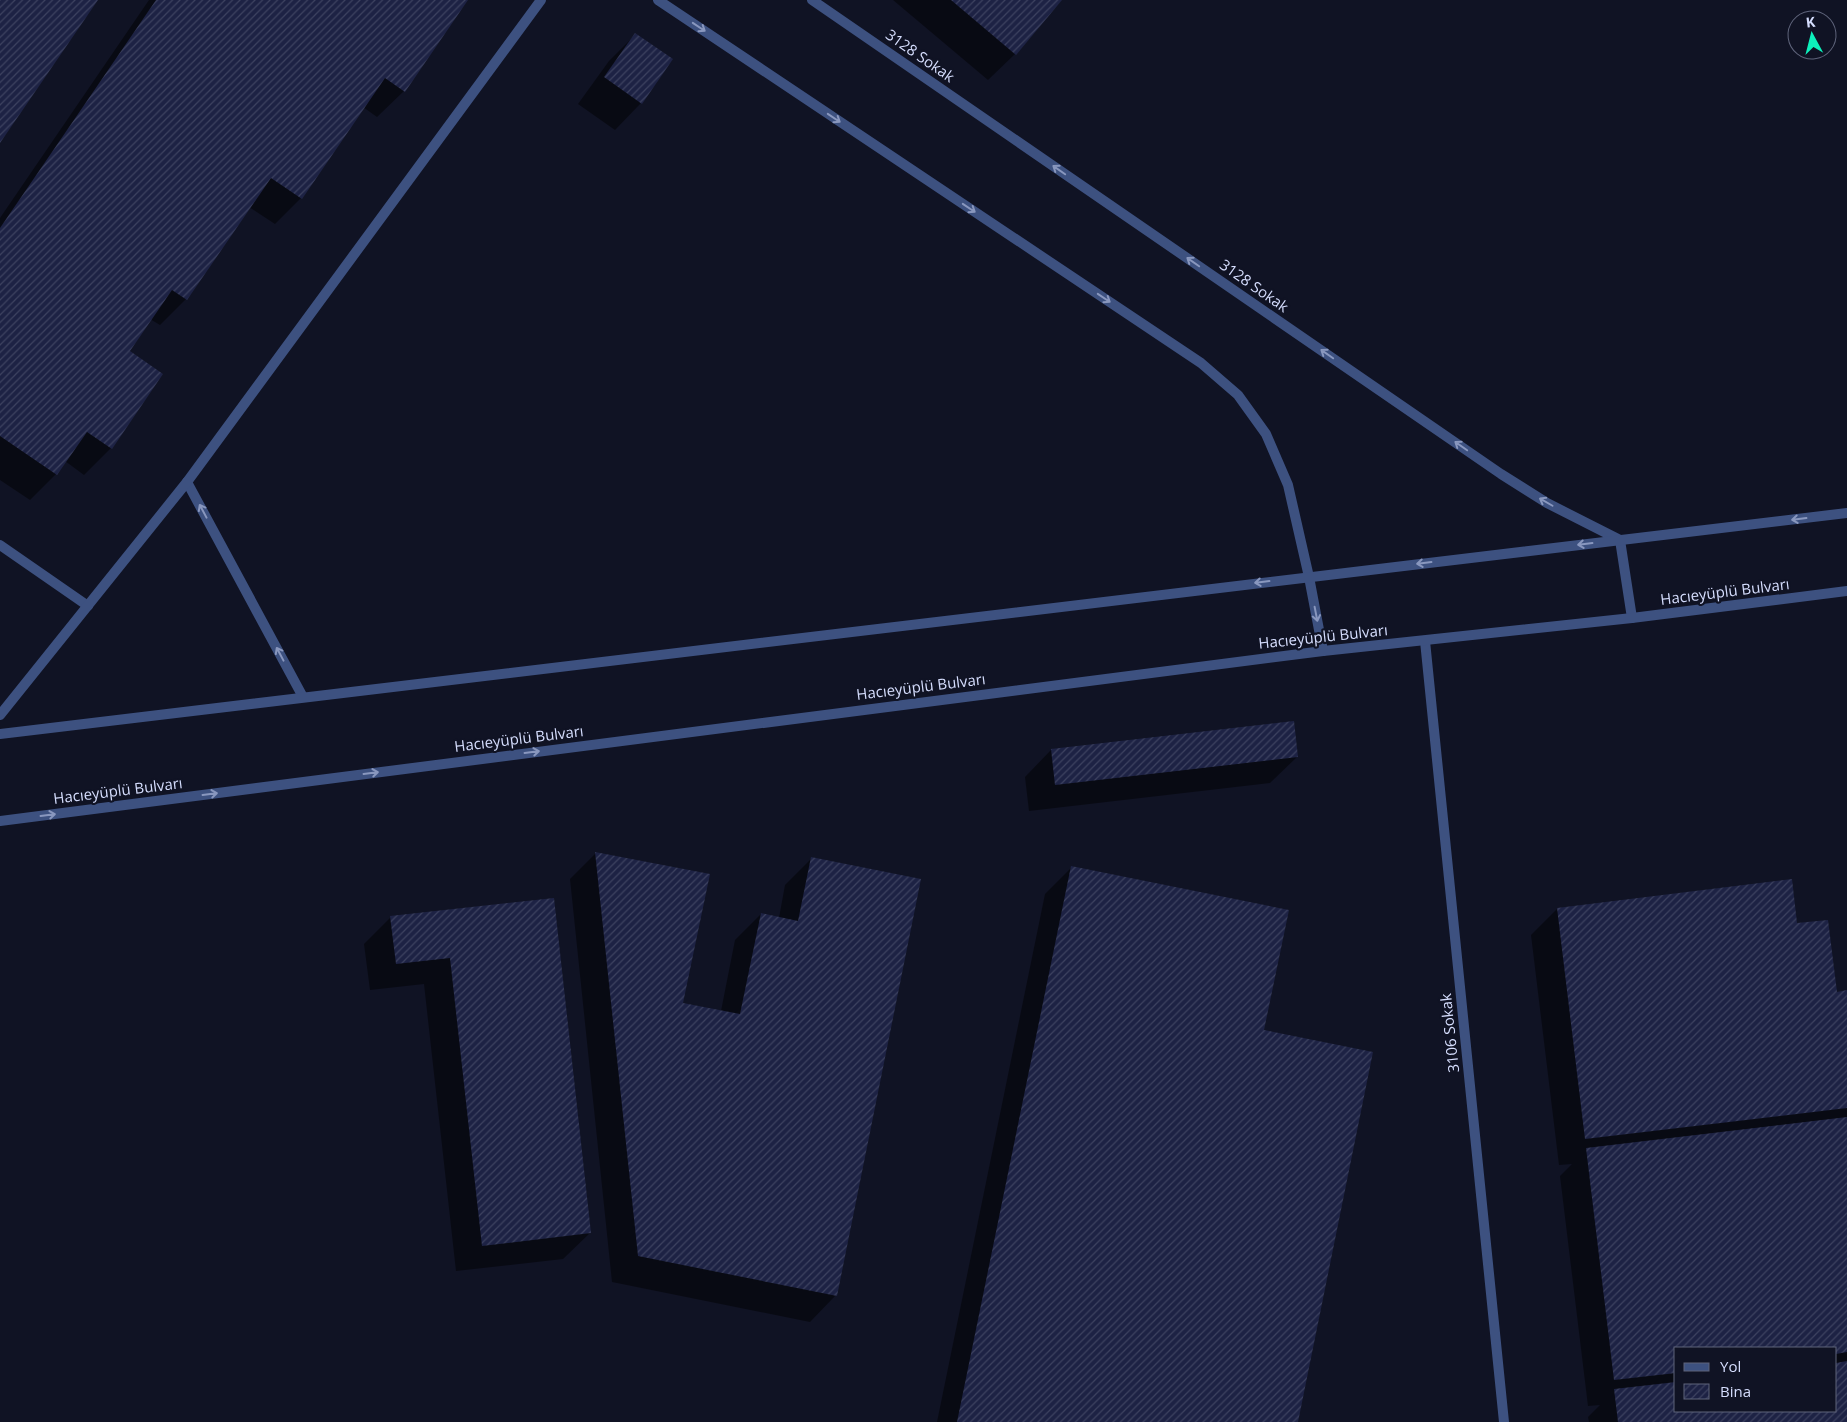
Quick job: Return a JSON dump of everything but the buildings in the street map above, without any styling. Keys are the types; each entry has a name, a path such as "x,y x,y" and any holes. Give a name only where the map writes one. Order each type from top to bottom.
{"street":[{"path":"0,715 187,482 541,0"},
{"path":"658,0 1201,363 1238,395 1266,434 1288,485 1309,577 1323,651"},
{"name":"3128 Sokak","path":"812,0 1501,474 1547,503 1620,540"},
{"path":"187,482 303,697"},
{"path":"0,734 1847,513"},
{"path":"1620,540 1632,618"},
{"path":"0,545 88,606"},
{"name":"Hacıeyüplü Bulvarı","path":"0,821 1323,651 1632,618 1847,592"},
{"name":"3106 Sokak","path":"1425,641 1504,1422"}]}
